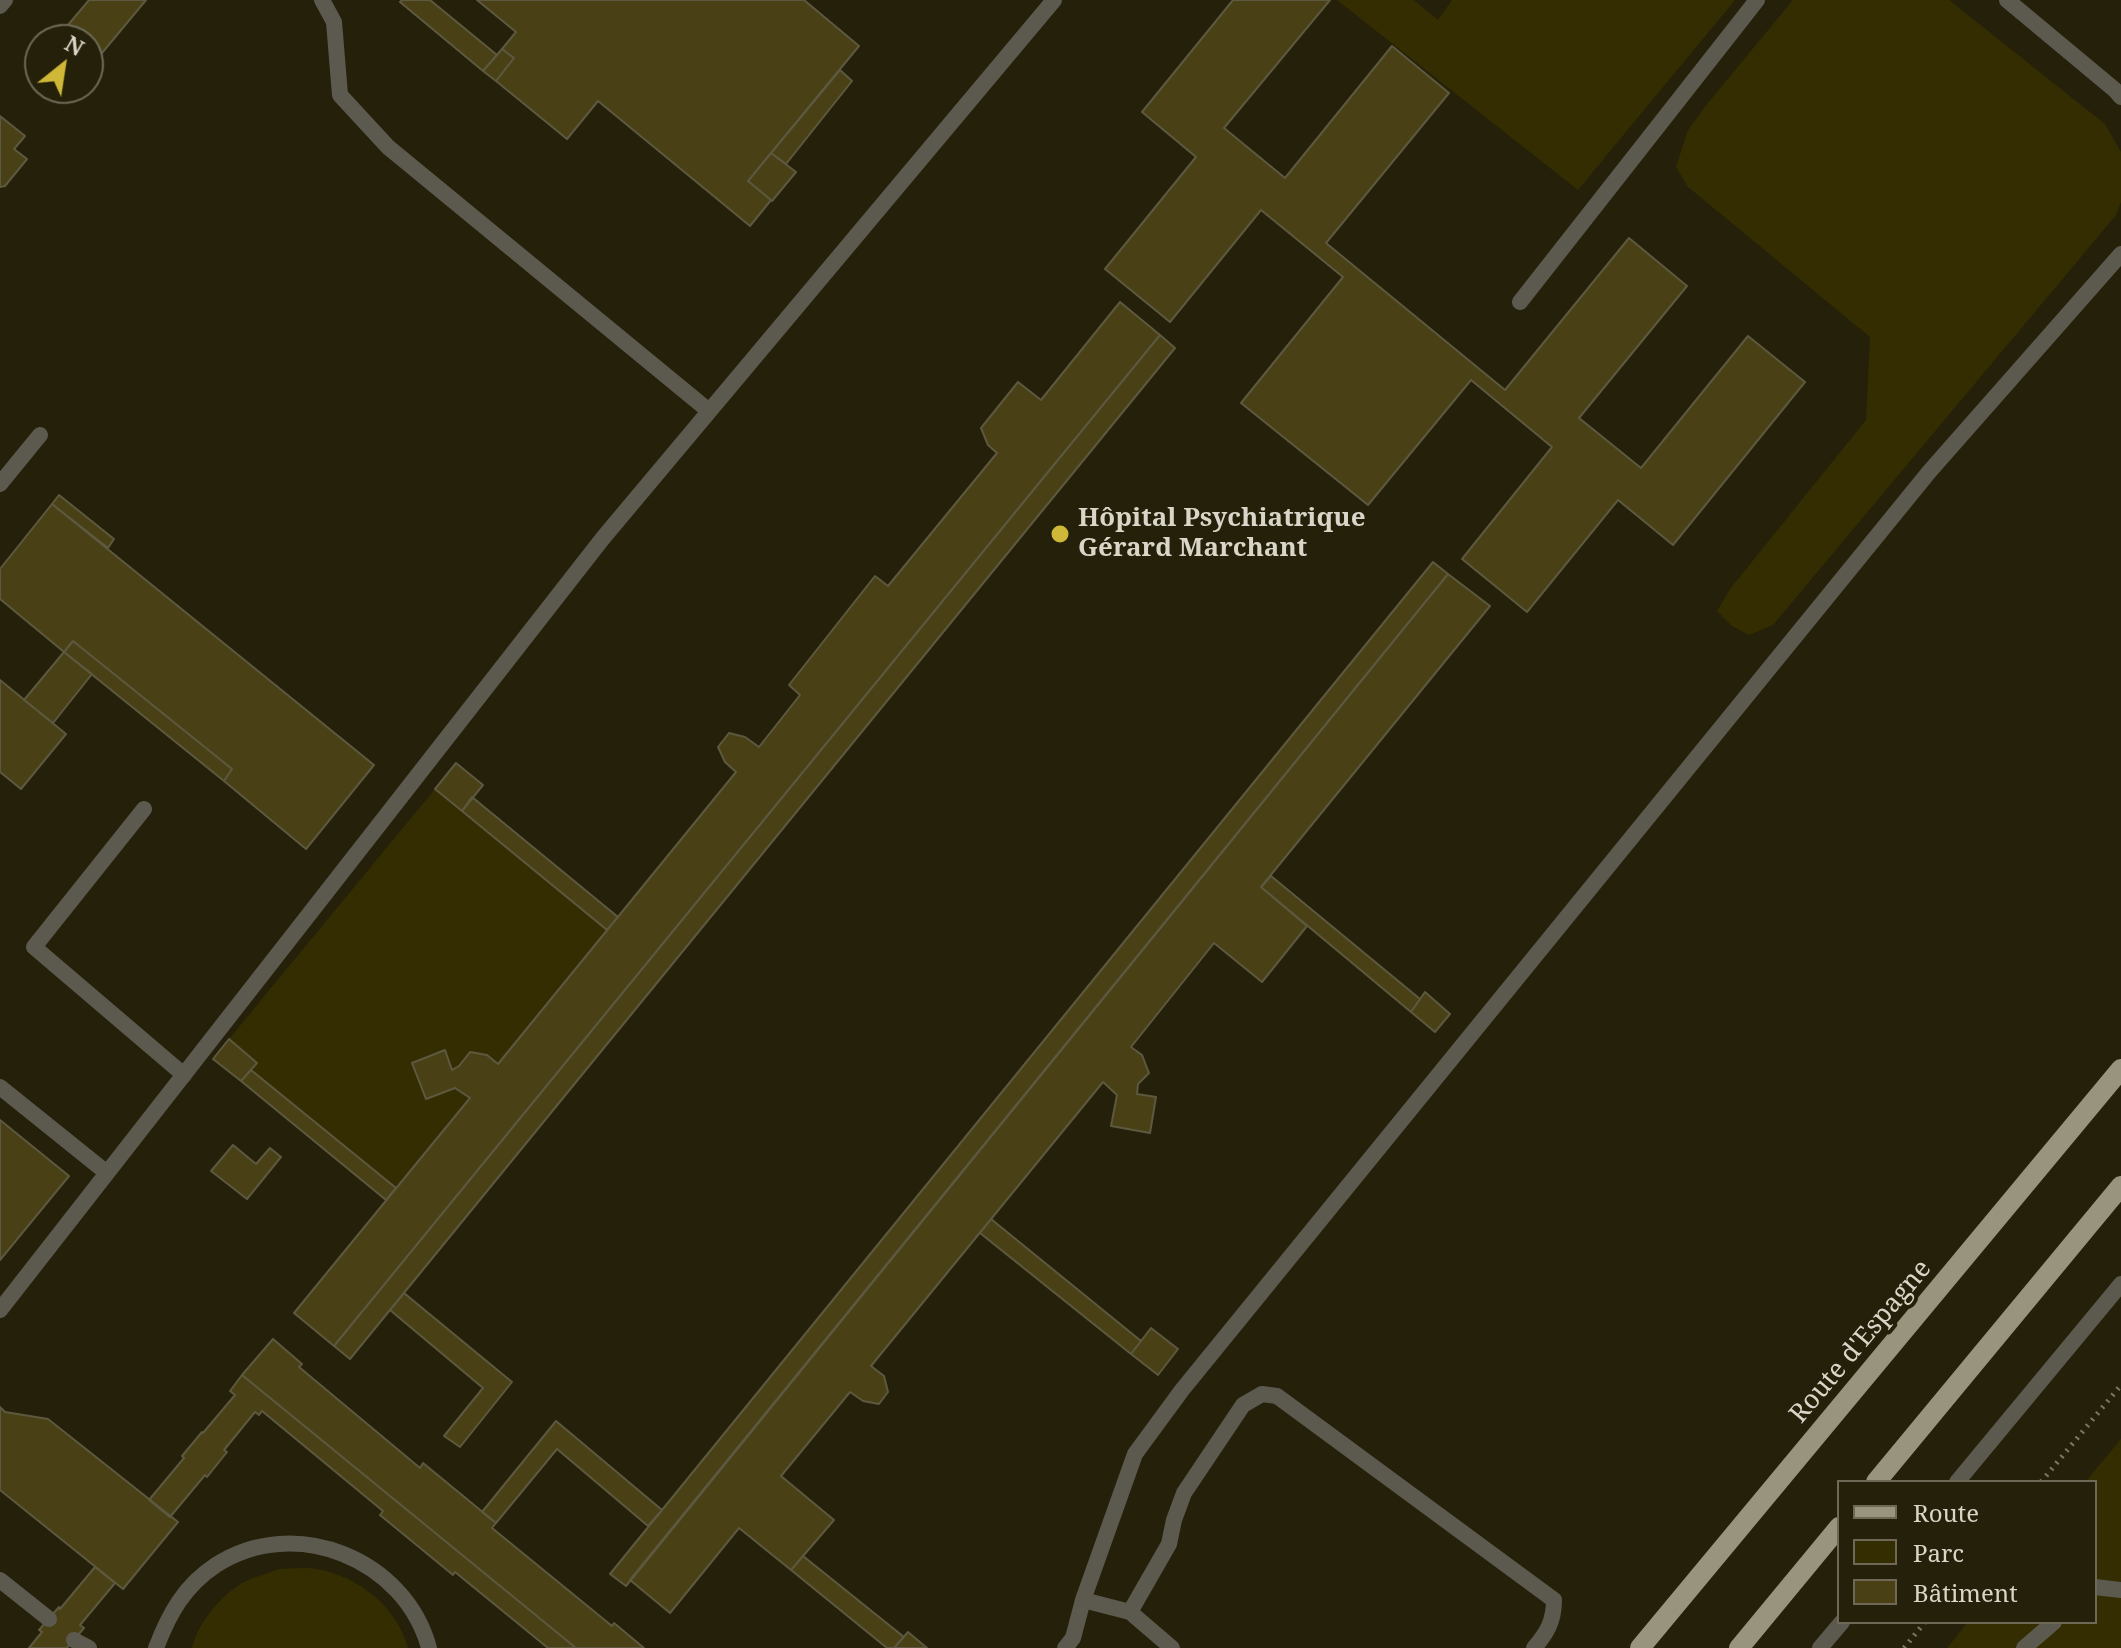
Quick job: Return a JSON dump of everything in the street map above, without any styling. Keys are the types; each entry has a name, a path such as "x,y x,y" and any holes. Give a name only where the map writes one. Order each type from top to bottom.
{"main road":[{"name":"Route d'Espagne","path":"1640,1648 2121,1069"},
{"path":"1878,1480 2121,1186"},
{"path":"1739,1648 1837,1529"}],"lane":[{"path":"0,6 5,0"},
{"path":"322,0 334,22 340,95 388,147 709,411"},
{"path":"0,1310 603,538 1054,0"},
{"path":"1520,302 1757,0"},
{"path":"2007,0 2121,97"},
{"path":"1065,1648 1073,1638 1083,1600 1135,1454 1182,1390 1929,472 2121,254"},
{"path":"0,484 40,435"},
{"path":"144,809 34,947 184,1075"},
{"path":"0,1087 107,1173"},
{"path":"1959,1480 2121,1284"},
{"path":"1130,1612 1169,1544 1184,1493 1243,1405 1262,1394 1277,1396 1554,1600 1554,1614 1548,1632 1534,1648"},
{"path":"156,1648 176,1606 190,1587 217,1564 249,1550 284,1543 319,1545 353,1557 383,1575 407,1601 429,1648"},
{"path":"0,1580 49,1619"},
{"path":"2097,1587 2121,1590"},
{"path":"1083,1600 1130,1612 1172,1648"},
{"path":"1820,1648 1840,1624"},
{"path":"2024,1648 2052,1624"}],"path":[{"path":"2043,1480 2121,1385"},
{"path":"1904,1648 1923,1624"}],"green space":[{"path":"1337,0 1414,0 1438,20 1452,0 1735,0 1578,190"},
{"path":"1793,0 1949,0 2105,124 2121,152 2121,202 2116,215 1773,625 1749,635 1732,626 1717,611 1730,589 1866,420 1870,337 1688,187 1676,167 1688,130"},
{"path":"435,789 607,930 498,1064 487,1055 471,1052 452,1070 445,1051 412,1063 426,1099 455,1088 470,1098 396,1188 251,1070 229,1039"},
{"path":"2121,1439 2121,1648 1947,1648 1966,1624 2097,1624 2097,1480 2087,1480"},
{"path":"279,1569 317,1569 361,1586 395,1619 408,1648 192,1648 205,1620 225,1596 242,1583"}],"building":[{"path":"89,0 146,0 104,51 104,24 69,24"},
{"path":"430,0 497,55 483,71 400,2"},
{"path":"477,0 804,0 859,46 748,181 771,200 750,226 598,101 567,139 496,81 514,58 502,49 516,32"},
{"path":"1233,0 1330,0 1224,128 1285,178 1392,46 1449,93 1326,243 1505,390 1629,238 1687,286 1579,418 1641,468 1748,336 1805,382 1673,545 1618,500 1527,612 1462,559 1552,447 1471,380 1368,505 1241,403 1343,277 1261,210 1170,322 1105,269 1196,157 1142,112"},
{"path":"502,49 514,58 496,81 483,71"},
{"path":"840,70 852,81 786,164 771,153"},
{"path":"0,116 25,136 14,149 27,159 5,186 0,187"},
{"path":"771,153 796,172 772,201 748,181"},
{"path":"1120,302 1160,335 334,1346 294,1313 470,1098 455,1088 426,1099 412,1063 445,1050 452,1070 470,1052 487,1055 498,1064 736,772 725,762 718,747 729,733 745,737 759,747 800,695 789,685 875,576 888,586 997,453 988,445 981,428 1018,382 1041,400"},
{"path":"1160,335 1175,348 350,1359 334,1346"},
{"path":"59,495 114,539 108,548 52,504"},
{"path":"52,504 374,765 306,849 224,781 232,769 73,641 64,652 0,599 0,569"},
{"path":"1433,562 1448,574 626,1586 610,1574"},
{"path":"1448,574 1490,606 1261,887 1307,926 1262,982 1214,943 1131,1047 1142,1055 1149,1073 1138,1084 1137,1094 1156,1097 1150,1133 1111,1126 1117,1095 1103,1082 871,1366 884,1376 888,1392 879,1404 863,1401 850,1392 781,1476 834,1520 791,1570 739,1528 670,1613 630,1580"},
{"path":"73,641 232,769 224,781 64,652"},
{"path":"64,652 92,674 53,723 24,700"},
{"path":"0,680 66,734 21,789 0,772"},
{"path":"456,763 483,785 462,811 435,789"},
{"path":"472,797 618,917 607,930 462,811"},
{"path":"1271,876 1420,999 1411,1012 1261,887"},
{"path":"1425,992 1450,1014 1435,1032 1411,1012"},
{"path":"229,1039 257,1063 241,1081 213,1059"},
{"path":"251,1070 396,1188 386,1200 241,1081"},
{"path":"0,1120 69,1176 0,1260"},
{"path":"233,1145 256,1164 270,1148 281,1157 247,1199 211,1171"},
{"path":"991,1219 1141,1341 1131,1354 980,1233"},
{"path":"404,1293 512,1382 460,1447 444,1436 483,1388 390,1310"},
{"path":"1151,1328 1178,1349 1158,1375 1131,1354"},
{"path":"273,1339 302,1364 299,1367 420,1468 423,1463 496,1523 492,1528 612,1626 614,1623 644,1648 576,1648 242,1375"},
{"path":"242,1375 576,1648 548,1648 380,1515 383,1511 262,1411 259,1415 255,1412 207,1477 205,1475 170,1517 149,1500 235,1395 230,1391"},
{"path":"0,1407 5,1412 48,1419 178,1522 123,1589 0,1490"},
{"path":"556,1421 662,1510 648,1526 557,1449 496,1523 482,1512"},
{"path":"803,1556 904,1637 894,1648 887,1648 791,1570"},
{"path":"95,1567 115,1583 80,1625 84,1628 67,1648 29,1648 42,1632 39,1630"},
{"path":"908,1632 927,1648 894,1648"}],"place":[{"name":"Hôpital Psychiatrique Gérard Marchant","path":"1060,534"}]}
